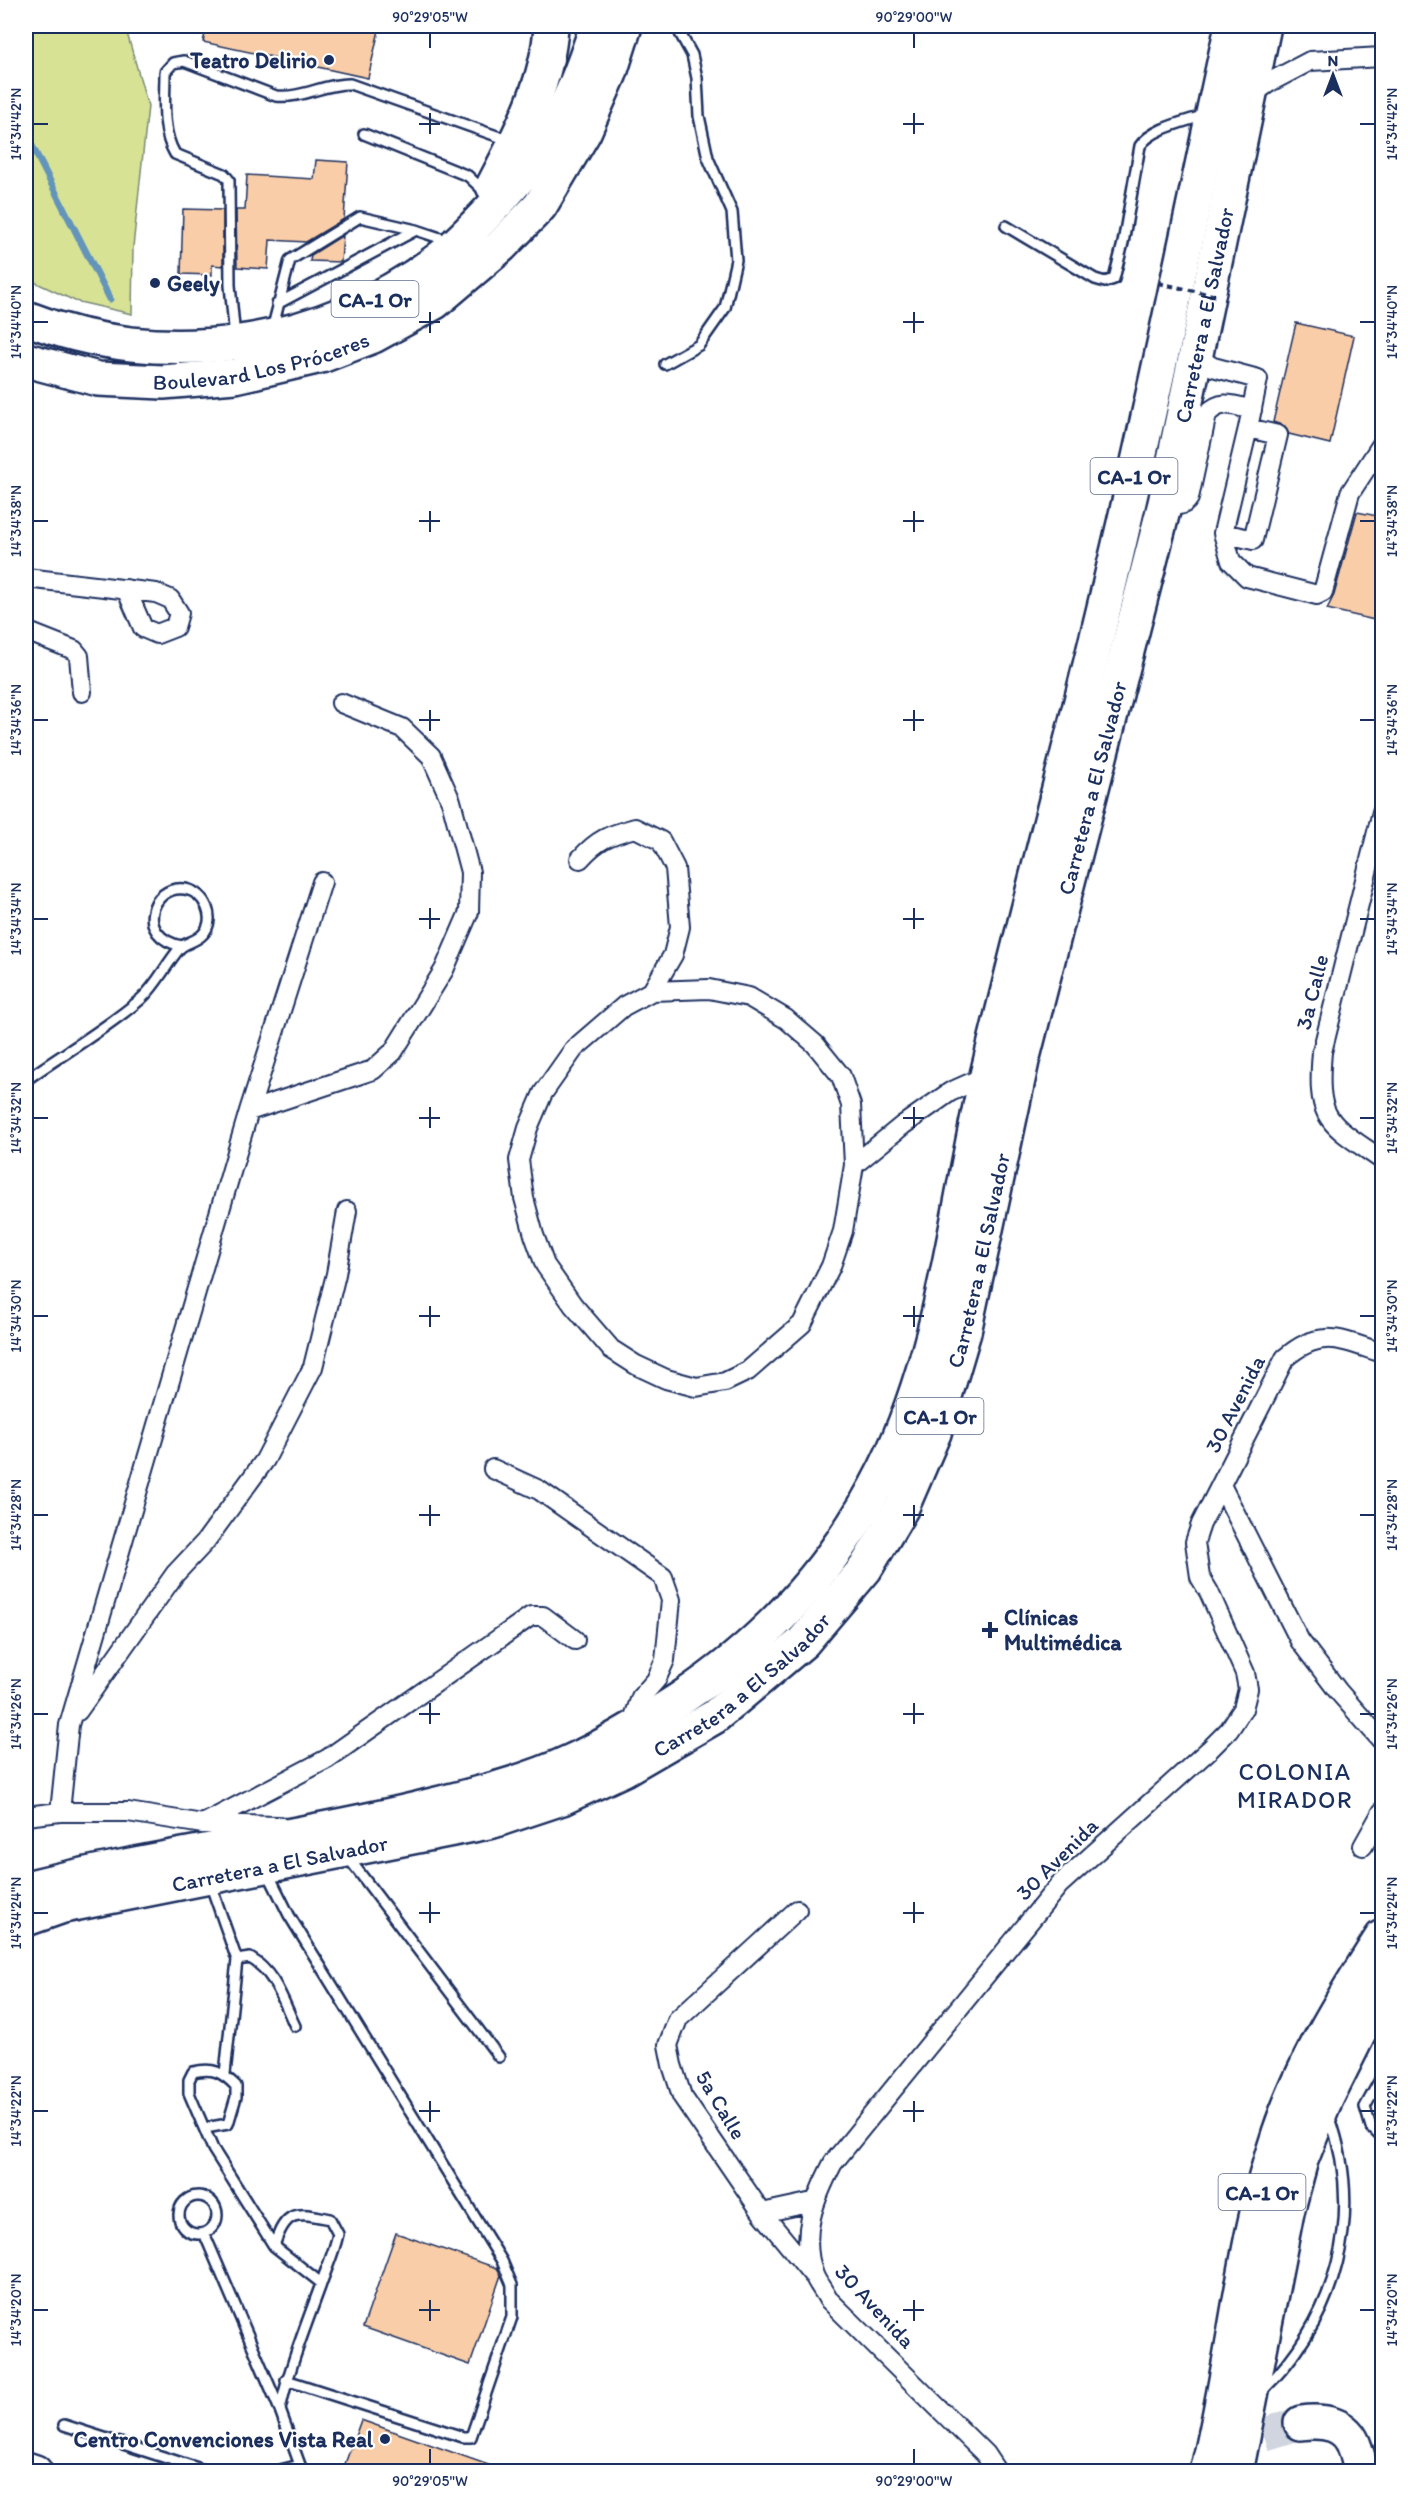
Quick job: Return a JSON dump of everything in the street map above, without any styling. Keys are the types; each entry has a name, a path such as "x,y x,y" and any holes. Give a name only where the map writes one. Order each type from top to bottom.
{"highway":[{"path":"461,240 516,142 542,76 550,43 551,26"},
{"path":"566,107 574,26"},
{"name":"Boulevard Los Próceres","path":"26,318 87,338 126,345 236,344 270,338 340,316 372,301 409,280 461,240 517,181 553,130 566,107 597,26"},
{"name":"Boulevard Los Próceres","path":"26,360 98,379 163,382 235,376 321,356 373,336 394,325 435,302 501,246 540,206 595,108 625,26"},
{"name":"Carretera a El Salvador","path":"26,1918 63,1906 264,1866 570,1762 630,1729 665,1691 735,1658 779,1619 837,1551 887,1465 919,1381 933,1332 986,1076 1114,567 1232,26"},
{"name":"Carretera a El Salvador","path":"26,1888 108,1869 493,1821 562,1798 624,1769 714,1717 803,1642 865,1569 902,1508 934,1433 949,1389 975,1288 1006,1125 1022,1060 1165,503 1199,406 1194,355 1264,26"},
{"name":"CA-1 Or","path":"1208,2472 1219,2426 1252,2230 1279,2131 1299,2084 1329,2025 1383,1937"},
{"name":"CA-1 Or","path":"1236,2472 1287,2212 1301,2160 1324,2103 1367,2017 1383,1993"},
{"path":"1301,2423 1317,2421 1342,2428 1352,2439 1360,2463 1359,2472"},
{"path":"26,2469 35,2472"}],"street":[{"path":"1247,98 1270,82 1310,61 1383,57"},
{"path":"1194,355 1213,368 1258,379 1223,533 1231,561 1247,577 1317,595 1323,592 1350,493 1383,444"},
{"path":"1199,406 1225,403 1251,410"},
{"path":"1223,533 1253,540 1256,530 1278,435 1248,428"},
{"path":"26,578 126,589"},
{"path":"26,631 74,650 79,656 82,692"},
{"path":"249,1111 373,1070 393,1052 444,970 468,912 470,872 452,801 431,756 402,728 341,703"},
{"name":"3a Calle","path":"1383,812 1322,1052 1319,1084 1322,1105 1333,1126 1383,1160"},
{"path":"580,859 595,842 635,828 661,841 675,868 680,927 673,955 652,991"},
{"path":"60,1812 69,1725 249,1111 322,882"},
{"path":"709,989 749,997 786,1019 814,1044 841,1076 851,1105 854,1165 843,1231 831,1266 802,1324 748,1371 725,1382 696,1387 666,1379 611,1349 573,1305 545,1265 524,1198 519,1160 528,1128 543,1093 574,1049 624,1006 652,991 709,989"},
{"path":"854,1165 903,1125 950,1092 986,1076"},
{"path":"69,1725 175,1574 205,1542 265,1460 314,1367 336,1274 347,1211"},
{"name":"30 Avenida","path":"997,2472 985,2454 828,2299 814,2276 809,2252 808,2226 813,2202 833,2163 1059,1885 1209,1750 1228,1730 1243,1709 1248,1689 1245,1673 1200,1577 1196,1562 1195,1542 1285,1358 1304,1343 1319,1339 1331,1339 1383,1353"},
{"path":"493,1469 538,1490 663,1577 671,1600 665,1660 665,1691"},
{"path":"1221,1485 1300,1641 1338,1691 1383,1741"},
{"path":"203,1824 327,1759 531,1616 543,1616 576,1640"},
{"path":"26,1816 60,1812 128,1812 203,1824 341,1839"},
{"path":"1363,1846 1383,1812"},
{"name":"5a Calle","path":"797,1910 678,2019 668,2045 682,2096 762,2213 814,2276"},
{"path":"762,2213 813,2202"}],"lane":[{"path":"665,364 699,345 725,308 736,260 732,212 708,158 699,116 697,78 692,55 676,26"},
{"path":"236,344 230,285 229,180 224,174 175,154 171,146 164,107 165,72 173,63 184,61 276,96 288,97 341,83 350,84 516,142"},
{"path":"1005,226 1095,279 1105,282 1114,279 1123,243 1140,146 1145,139 1154,134 1213,112"},
{"path":"364,134 468,176 488,194"},
{"path":"270,338 290,260 360,217 461,240"},
{"path":"277,304 416,230"},
{"path":"26,1080 143,998 182,946 195,942 206,932 210,919 207,906 199,895 186,889 172,889 160,896 153,908 152,922 158,935 168,943 182,946"},
{"path":"341,1839 499,2057"},
{"path":"264,1866 289,1915 502,2261 512,2285 512,2317 471,2437 463,2437 286,2380"},
{"path":"208,1878 237,1960 225,2074"},
{"path":"237,1960 250,1958 263,1965 295,2025"},
{"path":"205,2128 228,2124 236,2097 236,2086 225,2074 206,2069 193,2072 189,2080 189,2093 213,2149 274,2246 321,2283"},
{"path":"1383,2076 1365,2107 1371,2127 1383,2138"},
{"path":"1251,2401 1281,2372 1306,2339 1325,2303 1338,2264 1344,2223 1344,2180 1336,2136 1324,2103"},
{"path":"196,2196 211,2201 216,2208 215,2224 204,2233 192,2233 183,2227 180,2219 179,2213 184,2202 196,2196"},
{"path":"274,2246 286,2220 300,2213 330,2219 338,2234 332,2260 321,2283 286,2380 280,2410"},
{"path":"204,2233 280,2410 302,2468 272,2472"},
{"path":"64,2425 210,2472"}],"path":[{"path":"1158,283 1217,296"}],"green space":[{"path":"26,26 125,26 148,106 133,247 132,314 75,301 26,278"}],"building":[{"name":"Teatro Delirio","path":"207,26 380,26 368,78 203,42"},
{"path":"316,160 348,162 344,219 306,242 270,240 268,269 237,267 236,210 245,210 247,175 314,179"},
{"path":"183,209 223,210 223,266 212,265 212,275 181,274"},
{"path":"343,235 341,262 310,261 311,255"},
{"path":"1296,323 1354,336 1330,444 1289,434 1285,426 1273,422"},
{"path":"1357,512 1383,517 1383,622 1327,609 1334,595"},
{"path":"396,2233 497,2268 501,2275 470,2365 363,2327"},
{"name":"Centro Convenciones Vista Real","path":"361,2420 500,2469 500,2472 342,2472"}],"waterway":[{"path":"26,134 110,299"}],"tunnel":[{"path":"1217,2449 1301,2423"}],"place":[{"name":"Teatro Delirio","path":"329,60"},
{"name":"Geely","path":"155,283"},
{"name":"Clínicas Multimédica","path":"990,1630"},
{"name":"Centro Convenciones Vista Real","path":"385,2439"}],"district":[{"name":"COLONIA MIRADOR","path":"1295,1785"}]}
